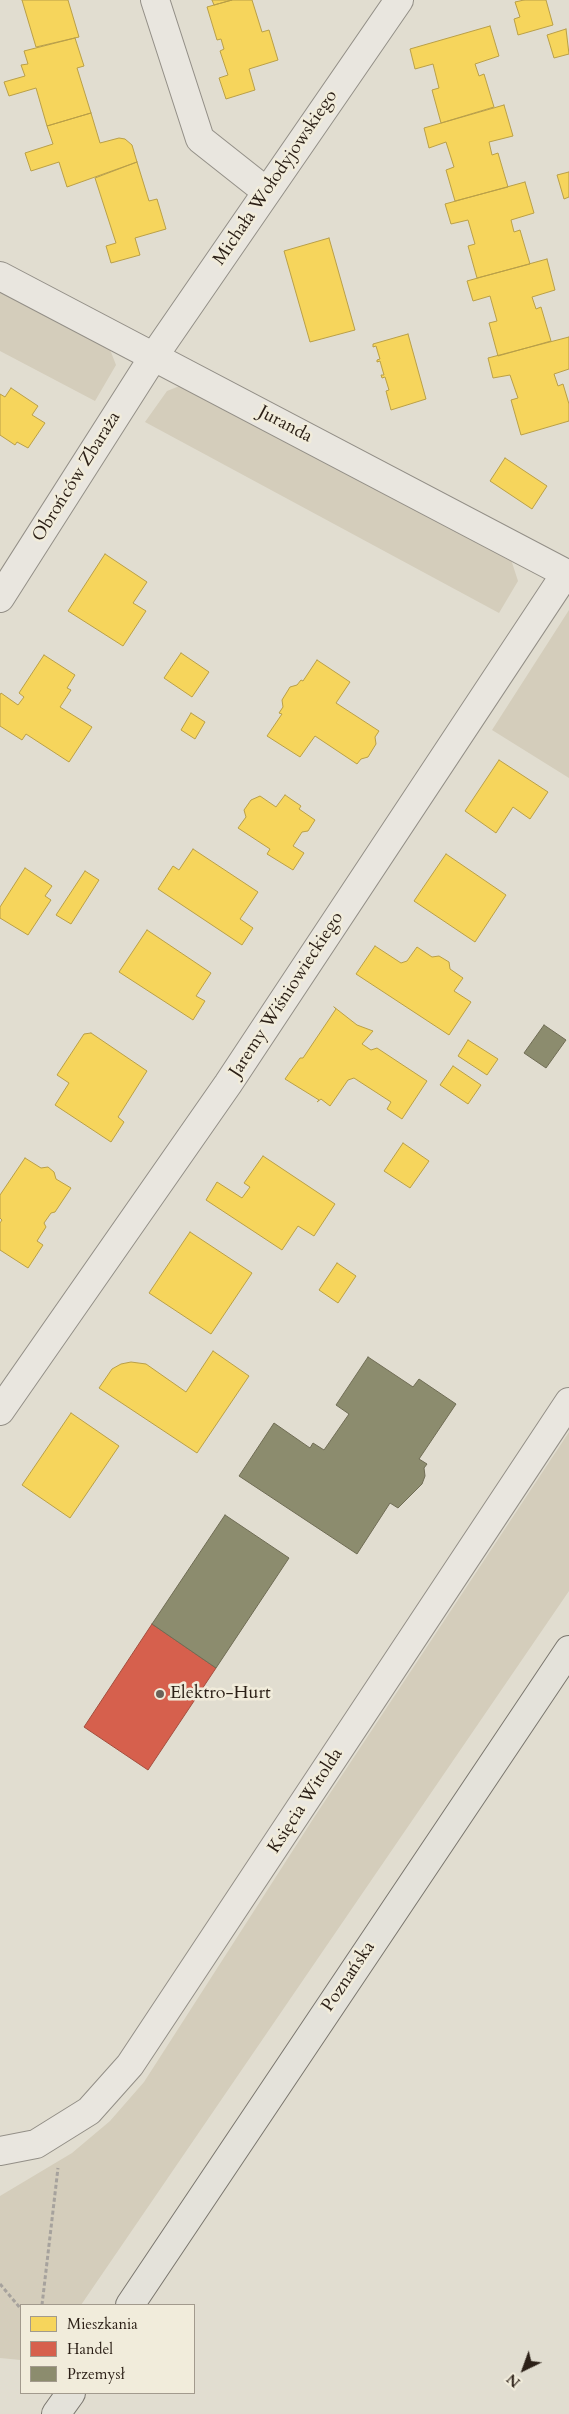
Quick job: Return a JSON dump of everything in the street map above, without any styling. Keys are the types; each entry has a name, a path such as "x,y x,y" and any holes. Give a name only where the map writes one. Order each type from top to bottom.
{"main road":[{"name":"Poznańska","path":"131,2304 569,1650"},
{"path":"56,2414 70,2394"}],"street":[{"path":"155,0 200,139 267,192"},
{"name":"Michała Wołodyjowskiego","path":"154,356 267,192 392,2"},
{"name":"Juranda","path":"0,276 568,574"},
{"name":"Obrońców Zbaraża","path":"0,598 154,356"},
{"name":"Jaremy Wiśniowieckiego","path":"0,1411 228,1084 568,574"},
{"name":"Księcia Witolda","path":"0,2151 36,2144 89,2111 130,2065 569,1402"}],"path":[{"path":"42,2304 63,2127"},
{"path":"0,2284 20,2308"}],"shaded area":[{"path":"0,276 102,329 116,365 95,401 0,351"},
{"path":"197,379 505,541 518,581 499,613 145,422 167,391"},
{"path":"569,610 569,778 492,730"},
{"path":"569,1432 569,1591 82,2304 20,2304 20,2360 0,2358 0,2196 72,2153 110,2121 144,2082 315,1816"}],"building: Mieszkania":[{"path":"22,0 68,0 79,37 36,47"},
{"path":"212,0 232,0 214,5"},
{"path":"232,0 252,0 262,32 269,30 278,60 249,69 255,90 226,99 219,78 228,75 220,51 224,49 221,39 217,40 207,7"},
{"path":"546,0 553,25 518,35 514,19 520,17 515,2"},
{"path":"490,26 499,56 475,64 479,76 484,74 494,107 441,123 432,90 439,88 433,64 415,69 410,49"},
{"path":"566,29 569,54 554,58 547,35"},
{"path":"75,38 84,66 77,68 91,113 47,126 36,88 9,96 4,82 25,76 21,65 28,64 24,51"},
{"path":"504,105 513,136 489,142 492,155 498,153 508,187 455,201 446,170 454,167 446,142 429,148 424,128"},
{"path":"91,113 100,143 119,138 125,139 132,145 137,162 67,187 59,162 31,171 25,153 53,144 47,126"},
{"path":"137,162 149,201 157,199 166,229 135,238 140,255 111,263 106,246 116,243 95,178"},
{"path":"569,172 569,197 564,199 557,175"},
{"path":"525,182 534,213 511,220 514,232 520,230 530,264 477,278 468,246 475,244 468,220 451,224 445,204"},
{"path":"329,238 355,330 310,342 284,251"},
{"path":"547,259 555,290 532,297 536,309 541,307 551,341 498,356 489,323 497,321 490,296 473,301 467,281"},
{"path":"408,334 426,399 391,410 386,391 389,390 385,377 382,378 381,375 384,375 380,361 377,362 380,359 376,346 373,347 373,344"},
{"path":"569,337 569,369 554,374 558,386 563,384 569,404 569,421 521,435 511,400 518,398 510,375 493,378 488,358"},
{"path":"11,388 38,406 32,415 45,423 28,448 17,442 15,445 0,435 0,394 5,397"},
{"path":"505,458 547,486 532,509 490,481"},
{"path":"105,554 147,582 133,603 146,611 123,646 68,611"},
{"path":"181,653 209,672 192,697 164,678"},
{"path":"44,655 75,675 67,688 71,690 60,707 92,727 69,762 26,734 22,740 0,726 1,693 18,705 24,697 19,693"},
{"path":"317,660 350,682 336,703 379,731 375,737 376,744 368,757 361,759 357,764 315,736 300,757 267,736 282,714 279,713 283,707 282,700 290,687 297,685 301,680 303,681"},
{"path":"191,713 205,722 195,739 181,730"},
{"path":"499,760 548,792 530,819 513,807 496,833 465,811"},
{"path":"285,795 301,806 299,809 315,820 308,831 302,832 293,846 304,853 293,870 267,854 270,849 238,828 246,817 244,810 251,800 260,796 276,807"},
{"path":"193,849 258,892 240,919 253,928 242,945 158,889 173,866 179,870"},
{"path":"446,854 506,895 475,942 414,901"},
{"path":"25,868 52,886 45,896 51,900 28,935 0,918 0,907"},
{"path":"85,871 99,880 71,924 56,915"},
{"path":"147,930 211,973 196,996 205,1001 193,1020 119,972"},
{"path":"375,946 401,963 407,961 417,947 432,957 439,956 449,962 450,969 463,978 454,991 471,1002 449,1035 356,974"},
{"path":"334,1007 357,1025 373,1031 362,1044 371,1050 377,1048 427,1081 402,1119 387,1109 391,1102 354,1078 348,1080 330,1106 321,1099 317,1102 319,1100 285,1079 300,1058 303,1058 336,1009"},
{"path":"91,1033 147,1071 118,1117 124,1122 111,1142 55,1105 69,1083 57,1075 84,1034"},
{"path":"468,1040 498,1059 487,1075 458,1056"},
{"path":"453,1066 481,1085 468,1104 440,1085"},
{"path":"403,1143 429,1161 410,1188 384,1171"},
{"path":"263,1156 335,1204 314,1236 298,1226 282,1250 206,1200 217,1182 242,1198 250,1187 244,1183"},
{"path":"25,1158 41,1168 48,1167 54,1172 56,1179 71,1188 55,1212 51,1213 44,1223 46,1227 37,1241 43,1245 28,1268 0,1250 0,1223 2,1220 0,1218 0,1195"},
{"path":"190,1232 252,1273 211,1334 149,1293"},
{"path":"337,1263 356,1276 338,1303 319,1290"},
{"path":"213,1351 249,1376 197,1453 99,1388 112,1369 121,1364 131,1362 146,1364 186,1392"},
{"path":"71,1413 119,1446 70,1518 22,1485"}],"building: Handel":[{"path":"152,1624 216,1668 148,1770 84,1727"}],"building: Przemysł":[{"path":"544,1025 566,1040 546,1068 524,1053"},
{"path":"368,1357 413,1387 419,1379 456,1404 419,1459 427,1464 424,1468 425,1476 422,1484 398,1508 390,1503 357,1554 239,1476 274,1423 310,1448 313,1443 324,1450 349,1414 336,1405"},
{"path":"225,1515 289,1558 216,1668 152,1624"}],"place":[{"name":"Elektro-Hurt","path":"160,1694"}]}
